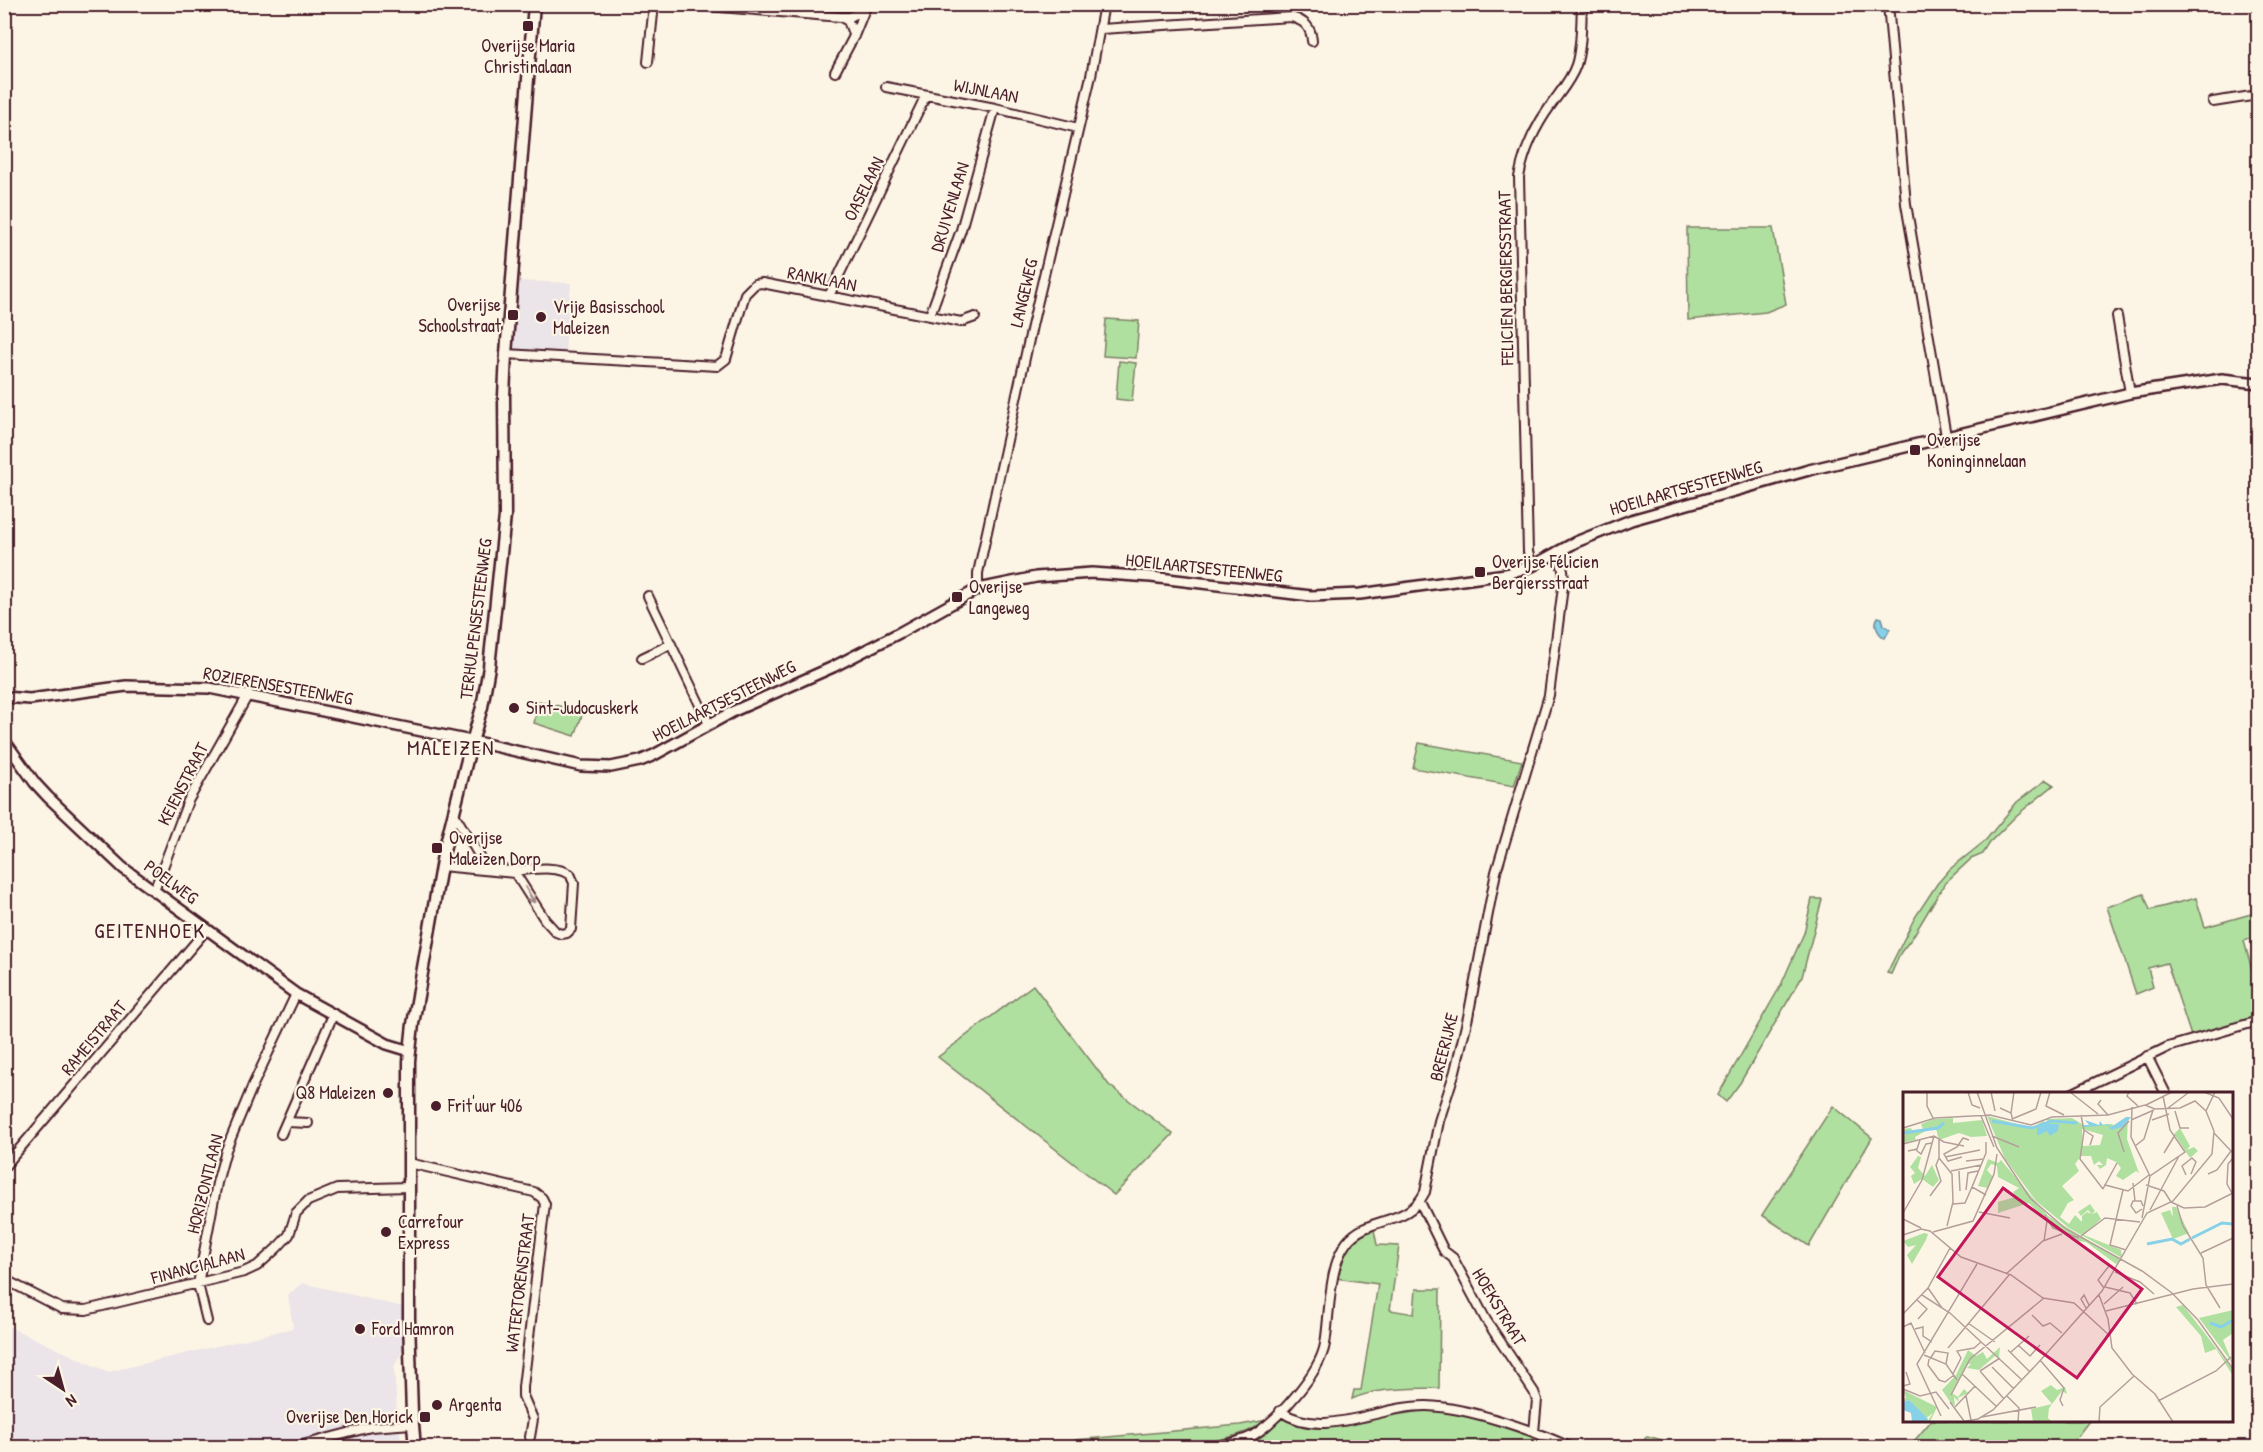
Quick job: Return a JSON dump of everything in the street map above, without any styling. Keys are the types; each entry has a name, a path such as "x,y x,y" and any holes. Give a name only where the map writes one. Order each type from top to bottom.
{"main road":[{"name":"TERHULPENSESTEENWEG","path":"416,1448 412,1424 409,1318 410,1051 441,866 453,812 482,707 489,667 505,516 506,354 534,4"}],"street":[{"path":"648,62 654,4"},
{"path":"683,4 752,7 774,12 841,17 850,16 866,6"},
{"path":"768,4 774,12"},
{"name":"LANGEWEG","path":"978,589 978,573 1029,337 1101,29 1104,4"},
{"name":"FELICIEN BERGIERSSTRAAT","path":"1532,566 1528,552 1519,177 1537,125 1565,86 1576,65 1580,49 1582,4"},
{"path":"1888,4 1906,204 1951,435"},
{"path":"835,72 854,36 866,6"},
{"path":"841,17 848,21 854,36"},
{"path":"1101,29 1291,17 1305,23 1312,33 1312,41"},
{"name":"WIJNLAAN","path":"886,87 995,108 1078,128"},
{"name":"OASELAAN","path":"829,296 926,95"},
{"path":"2213,102 2259,95"},
{"name":"DRUIVENLAAN","path":"930,315 961,230 995,108"},
{"name":"RANKLAAN","path":"506,354 717,366 726,359 745,294 755,284 762,283 961,322 975,317"},
{"path":"2117,316 2130,393"},
{"name":"HOEILAARTSESTEENWEG","path":"472,741 581,766 611,767 634,763 654,755 734,711 833,667 978,589 1036,577 1092,573 1151,577 1311,596 1360,594 1506,574 1532,566 1599,531 1631,520 1809,470 2130,393 2222,379 2259,383"},
{"name":"BREERIJKE","path":"1420,1202 1425,1192 1439,1121 1458,1060 1496,872 1549,695 1564,579 1558,551"},
{"path":"648,596 709,724"},
{"path":"642,658 671,644"},
{"name":"ROZIERENSESTEENWEG","path":"4,697 30,699 126,686 209,688 472,741"},
{"name":"KEIENSTRAAT","path":"154,891 188,801 248,695"},
{"name":"POELWEG","path":"4,740 48,797 123,868 296,994 387,1044 410,1051"},
{"path":"441,866 514,873 551,928 561,934 571,929 573,883 570,874 549,867 520,871 488,866 483,862 453,812"},
{"name":"RAMEISTRAAT","path":"4,1167 207,929"},
{"name":"HORIZONTLAAN","path":"207,1321 198,1284 226,1150 253,1085 296,994"},
{"path":"281,1134 333,1015"},
{"path":"2075,1092 2168,1047 2259,1021"},
{"path":"2147,1056 2165,1092"},
{"path":"287,1122 308,1123"},
{"name":"WATERTORENSTRAAT","path":"409,1163 534,1192 542,1198 545,1204 523,1387 523,1396 533,1419 530,1437"},
{"name":"FINANCIALAAN","path":"4,1279 62,1309 86,1310 198,1284 244,1272 257,1266 289,1234 296,1213 308,1201 337,1189 409,1187"},
{"path":"1208,1448 1237,1442 1252,1436 1307,1382 1321,1358 1334,1275 1346,1243 1354,1234 1396,1218 1413,1209 1420,1202"},
{"name":"HOEKSTRAAT","path":"1420,1202 1444,1251 1452,1258 1486,1320 1534,1392 1536,1400 1533,1432"},
{"path":"1280,1411 1297,1420 1317,1424 1393,1410 1426,1406 1440,1407 1533,1432 1572,1448"},
{"path":"291,1448 371,1427 412,1424"}],"shaded area":[{"name":"Vrije Basisschool Maleizen","path":"518,281 571,283 565,353 512,350"},
{"path":"302,1283 403,1307 403,1349 394,1367 402,1447 5,1448 5,1325 108,1372 293,1328 288,1295"}],"green space":[{"path":"1687,228 1773,228 1786,304 1766,312 1688,320"},
{"path":"1106,319 1139,321 1136,358 1103,356"},
{"path":"1119,361 1136,363 1132,401 1116,399"},
{"path":"539,701 583,712 575,736 534,723"},
{"path":"1419,743 1522,761 1514,786 1413,768"},
{"path":"2046,780 2054,785 2017,815 1991,841 1983,854 1971,859 1945,883 1901,952 1891,974 1887,973 1914,919 1937,884 1950,869 1985,841 2017,802"},
{"path":"2144,894 2150,910 2196,898 2205,927 2258,912 2258,936 2244,941 2258,992 2258,1018 2192,1039 2167,963 2148,968 2153,987 2136,994 2107,907"},
{"path":"1812,899 1822,899 1802,977 1740,1083 1726,1102 1718,1095 1781,985 1804,933"},
{"path":"1033,985 1109,1085 1173,1134 1114,1195 938,1057"},
{"path":"1833,1106 1872,1138 1809,1246 1762,1215"},
{"path":"1374,1230 1377,1245 1399,1246 1390,1310 1414,1314 1416,1289 1440,1289 1439,1388 1373,1392 1352,1399 1354,1390 1361,1390 1378,1284 1336,1278 1348,1248 1358,1238"},
{"path":"1433,1409 1453,1412 1505,1427 1566,1448 1241,1448 1264,1435 1282,1417 1299,1424 1321,1427"},
{"path":"1267,1420 1250,1430 1227,1438 1201,1443 1173,1446 1069,1448 1075,1440 1240,1425"},
{"path":"1930,1422 2088,1422 2069,1447 1909,1447"},
{"path":"1647,1436 1688,1447 1639,1447"}],"water":[{"path":"1878,617 1882,618 1884,625 1890,629 1885,638 1877,629"}],"place":[{"name":"Overijse Maria Christinalaan","path":"528,26"},
{"name":"Overijse Schoolstraat","path":"513,315"},
{"name":"Vrije Basisschool Maleizen","path":"541,317"},
{"name":"Overijse Koninginnelaan","path":"1915,450"},
{"name":"Overijse Félicien Bergiersstraat","path":"1480,572"},
{"name":"Overijse Langeweg","path":"957,597"},
{"name":"Sint-Judocuskerk","path":"514,708"},
{"name":"Overijse Maleizen Dorp","path":"437,848"},
{"name":"Q8 Maleizen","path":"388,1093"},
{"name":"Frit'uur 406","path":"436,1106"},
{"name":"Carrefour Express","path":"386,1232"},
{"name":"Ford Hamron","path":"360,1329"},
{"name":"Argenta","path":"437,1405"},
{"name":"Overijse Den Horick","path":"425,1417"}],"district":[{"name":"MALEIZEN","path":"451,748"},
{"name":"GEITENHOEK","path":"150,931"}]}
